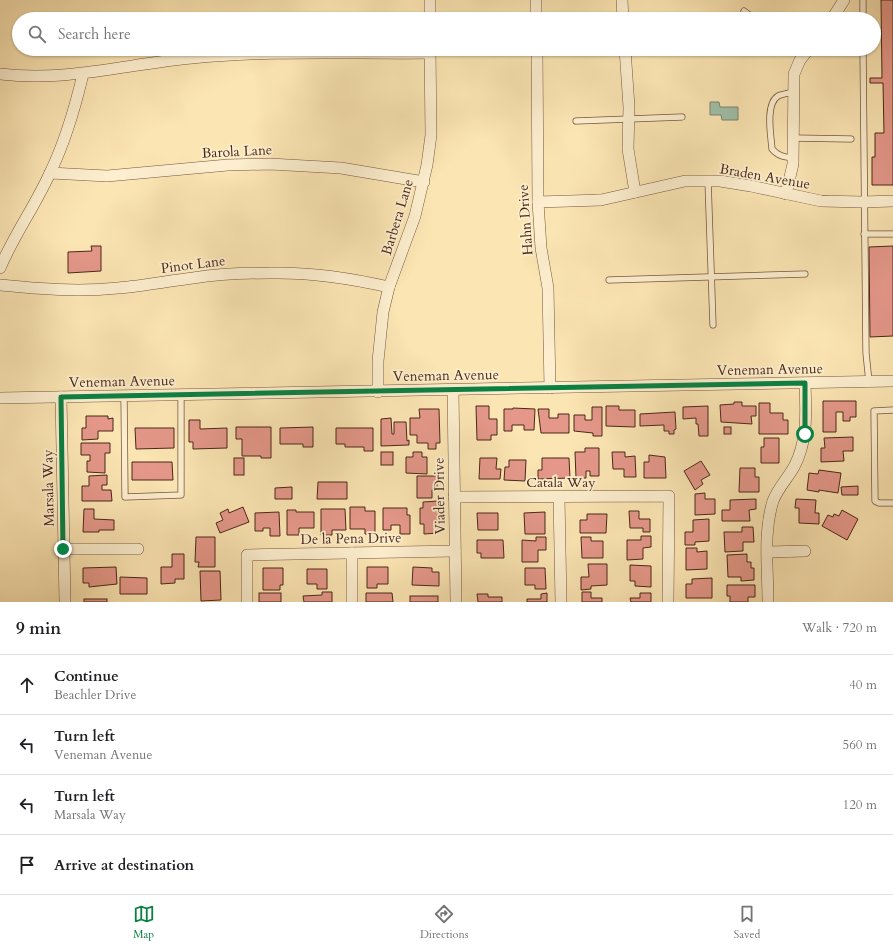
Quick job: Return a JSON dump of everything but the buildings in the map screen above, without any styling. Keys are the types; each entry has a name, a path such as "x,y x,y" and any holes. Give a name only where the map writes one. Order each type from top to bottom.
{"street":[{"path":"430,0 430,12"},
{"path":"536,0 536,12"},
{"path":"622,0 623,12"},
{"path":"836,12 844,0"},
{"path":"0,74 39,76 83,74 156,63 223,56"},
{"name":"Barbera Lane","path":"378,392 379,336 389,287 415,216 424,182 431,135 430,56"},
{"name":"Hahn Drive","path":"536,56 538,202 541,248 548,288 550,388"},
{"path":"625,56 629,119 628,149 635,192"},
{"path":"786,194 793,158 794,74 801,56"},
{"path":"0,268 9,248 50,173 68,131 83,74"},
{"name":"Barola Lane","path":"50,173 107,176 228,165 270,164 341,168 424,182"},
{"name":"Braden Avenue","path":"538,202 601,200 685,181 720,181 821,201 863,202 893,200"},
{"name":"Pinot Lane","path":"0,284 57,290 92,290 195,278 270,272 311,274 389,287"},
{"name":"Veneman Avenue","path":"0,398 893,382"},
{"path":"768,602 768,527 773,501 779,487 793,468 805,434 805,383"},
{"name":"Viader Drive","path":"453,390 456,602"},
{"name":"Marsala Way","path":"61,397 65,602"},
{"path":"559,496 561,602"},
{"name":"Catala Way","path":"454,497 669,496 668,602"},
{"path":"63,549 138,549"},
{"name":"De la Pena Drive","path":"247,602 247,555 455,551"},
{"path":"768,552 805,551"},
{"path":"352,553 352,602"}],"lane":[{"path":"863,0 863,12"},
{"path":"863,56 863,202 866,362 870,382"},
{"path":"793,92 778,96 772,102 770,111 772,149 784,157 793,158"},
{"path":"576,121 682,117"},
{"path":"793,138 851,139"},
{"path":"708,181 713,325"},
{"path":"864,234 893,234"},
{"path":"609,280 805,274"},
{"path":"124,396 125,497 181,495 181,395"},
{"path":"893,410 874,411 876,501 879,503 893,503"}],"shaded area":[{"path":"710,102 719,102 720,107 738,107 738,120 722,120 721,115 710,115"}],"route":[{"path":"63,549 61,397 805,383 805,434"}]}
